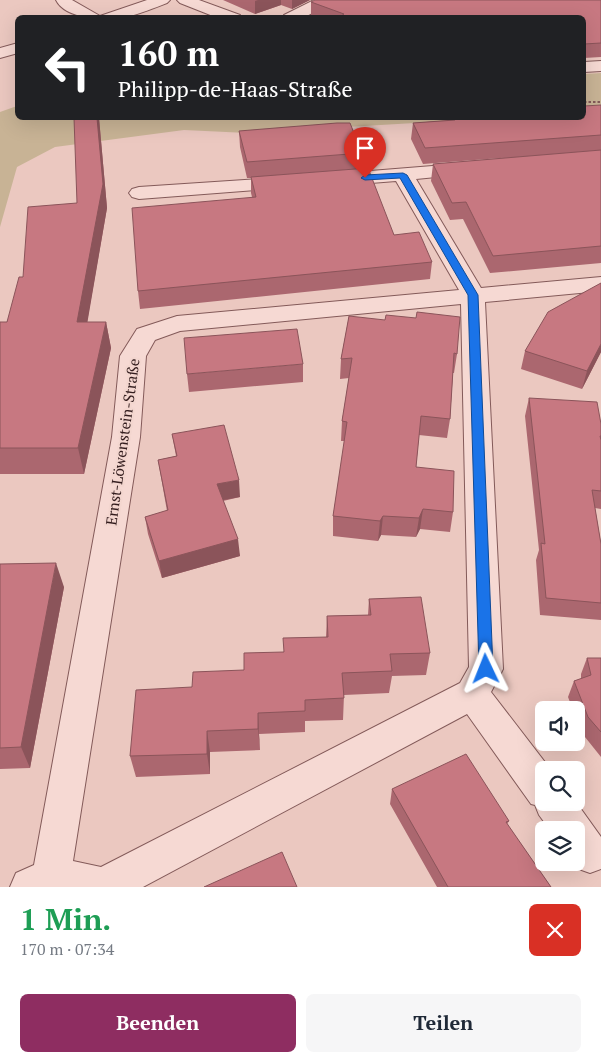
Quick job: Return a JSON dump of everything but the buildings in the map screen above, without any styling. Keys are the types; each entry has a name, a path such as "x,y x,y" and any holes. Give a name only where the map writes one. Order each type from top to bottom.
{"street":[{"path":"64,0 66,4 88,15"},
{"path":"117,15 162,0"},
{"path":"185,0 226,15"},
{"path":"296,15 326,0"},
{"path":"0,54 15,49"},
{"path":"586,67 601,66"},
{"path":"139,193 310,182 492,167"},
{"path":"403,175 473,295 486,669 472,694 535,779"},
{"name":"Ernst-Löwenstein-Straße","path":"472,694 104,886 41,882 126,437 133,356 146,335 177,324 601,284"}],"path":[{"path":"586,102 601,102"}],"shaded area":[{"path":"601,73 601,113 586,114 586,74"},
{"path":"15,107 15,120 465,120 247,133 184,130 55,147 17,167 0,227 0,112"}],"route":[{"path":"365,178 403,175 473,295 486,669"}]}
